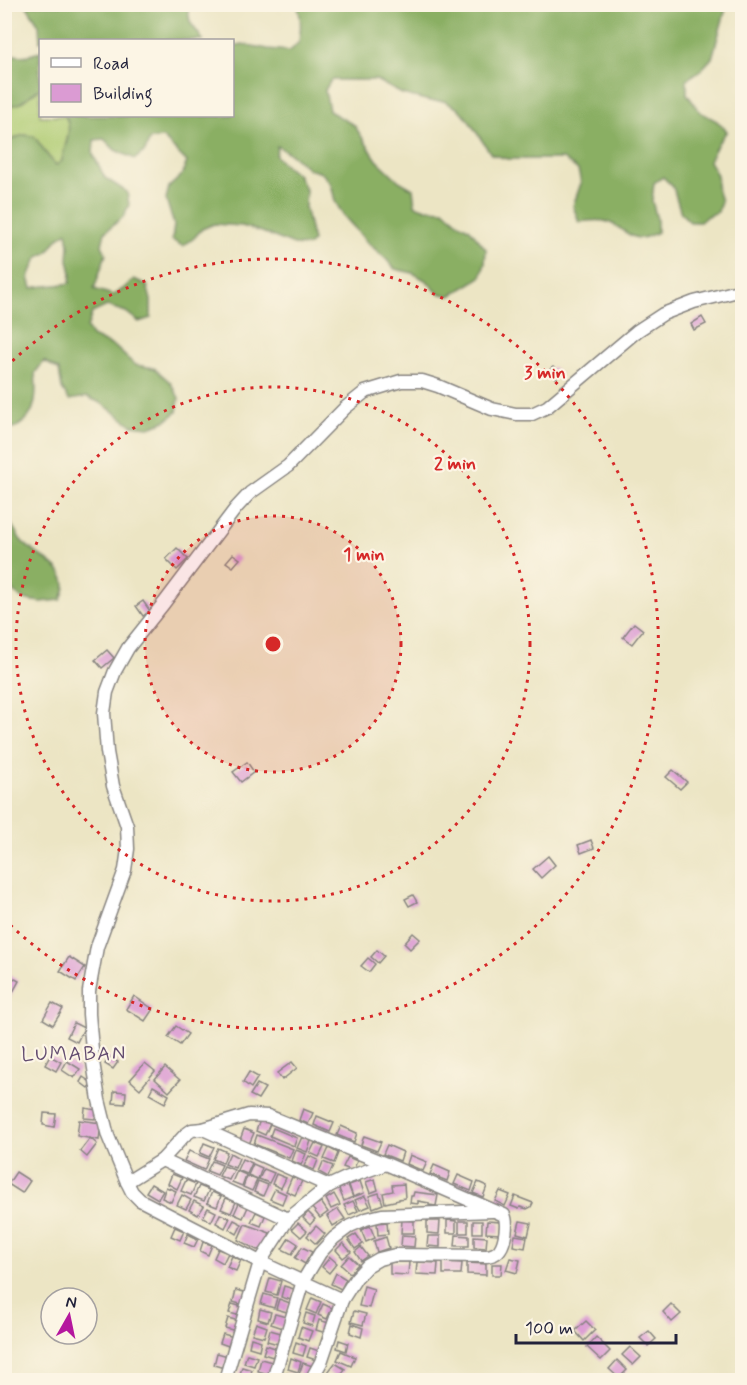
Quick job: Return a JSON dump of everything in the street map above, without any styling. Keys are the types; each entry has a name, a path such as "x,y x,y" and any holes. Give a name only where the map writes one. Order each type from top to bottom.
{"street":[{"path":"342,1300 260,1262 140,1200 132,1192 127,1182 108,1136 93,1062 89,991 97,947 125,870 128,849 127,826 113,786 106,752 107,692 115,671 128,648 236,508 250,493 288,466 345,408 365,392 401,381 422,381 492,409 516,414 532,414 547,407 637,331 663,314 694,302 742,290"},
{"path":"127,1182 162,1160 192,1130 249,1115 268,1116 504,1215 507,1223 501,1248 493,1255 395,1255 379,1259 367,1266 342,1300 321,1362 311,1380"},
{"path":"202,1129 329,1186"},
{"path":"162,1160 288,1219"},
{"path":"225,1380 260,1262 288,1219 329,1186 386,1164"},
{"path":"273,1380 303,1281 320,1253 334,1238 350,1226 382,1215 497,1211"}],"green space":[{"path":"26,5 187,5 190,22 202,39 40,39 39,25"},
{"path":"297,5 727,5 712,58 701,70 687,79 687,94 700,112 717,121 727,131 709,161 717,175 717,189 721,201 718,212 707,216 700,222 690,222 681,213 673,187 663,177 654,183 652,201 657,219 657,232 636,238 608,222 597,220 579,222 573,206 581,183 578,170 563,159 507,159 491,154 459,109 444,101 430,101 402,94 376,80 331,80 325,90 329,111 354,125 377,160 399,181 413,189 415,205 426,209 444,210 470,229 486,249 481,277 450,296 438,293 427,281 413,273 395,269 343,215 335,201 331,184 322,173 309,169 277,146 276,156 297,174 306,190 305,207 313,241 308,246 294,245 242,226 214,224 202,229 183,246 172,240 174,225 166,199 169,187 181,176 187,162 163,138 150,139 145,151 135,159 115,150 104,139 94,140 93,154 105,178 127,192 129,205 123,217 105,232 102,245 106,254 94,289 113,295 134,279 147,285 151,300 151,318 139,322 126,312 107,306 92,313 87,328 92,336 115,347 135,365 154,368 170,382 179,398 177,412 165,421 149,427 132,425 101,403 87,397 69,400 62,389 59,370 44,361 35,373 36,395 33,409 25,421 14,428 5,430 5,139 9,141 23,135 34,136 56,165 62,161 68,138 69,127 66,117 234,117 234,47 242,44 290,51 299,42 301,24","holes":["67,232 71,273 70,283 32,288 29,277 37,258 48,252 57,239"]},
{"path":"39,51 39,89 20,103 5,108 5,53 23,56"},
{"path":"39,89 39,117 65,117 68,132 62,161 56,165 34,136 23,135 9,141 5,139 4,108 20,103"},
{"path":"4,516 25,545 60,572 65,586 61,600 40,602 22,599 5,584"}],"building":[{"path":"702,317 706,324 694,330 691,324"},
{"path":"553,367 560,374 556,378 549,370"},
{"path":"177,548 188,559 177,570 166,559"},
{"path":"233,554 240,559 233,567 226,562"},
{"path":"143,601 150,611 143,616 136,606"},
{"path":"634,623 643,630 632,644 623,637"},
{"path":"107,650 114,658 102,668 95,660"},
{"path":"247,762 254,772 241,782 233,772"},
{"path":"673,770 687,782 680,789 666,777"},
{"path":"591,840 594,848 581,853 578,845"},
{"path":"548,856 555,865 541,878 533,869"},
{"path":"413,895 417,902 409,906 405,899"},
{"path":"413,933 420,939 410,949 404,943"},
{"path":"377,950 384,956 378,963 371,957"},
{"path":"69,957 85,967 76,981 60,971"},
{"path":"368,958 375,964 369,972 361,966"},
{"path":"4,973 19,981 8,1001 4,999"},
{"path":"134,996 153,1009 145,1021 126,1009"},
{"path":"52,1003 63,1009 53,1025 43,1019"},
{"path":"74,1023 84,1028 77,1042 67,1037"},
{"path":"176,1026 188,1034 180,1045 168,1037"},
{"path":"50,1056 61,1062 56,1071 45,1065"},
{"path":"109,1057 118,1062 113,1069 105,1064"},
{"path":"67,1061 80,1069 74,1078 62,1070"},
{"path":"292,1062 297,1068 282,1080 277,1073"},
{"path":"145,1063 155,1071 140,1089 130,1080"},
{"path":"165,1067 180,1080 169,1092 155,1079"},
{"path":"249,1072 258,1077 251,1088 243,1082"},
{"path":"83,1077 92,1083 88,1088 80,1082"},
{"path":"257,1084 265,1088 258,1099 250,1095"},
{"path":"153,1086 169,1095 165,1103 149,1094"},
{"path":"114,1091 126,1092 125,1104 113,1103"},
{"path":"85,1108 96,1110 95,1119 84,1118"},
{"path":"303,1109 313,1113 308,1124 299,1120"},
{"path":"44,1113 56,1114 54,1127 43,1125"},
{"path":"317,1116 334,1123 330,1132 314,1125"},
{"path":"79,1120 101,1123 99,1140 77,1136"},
{"path":"260,1120 270,1124 265,1135 256,1131"},
{"path":"341,1126 357,1133 354,1142 337,1135"},
{"path":"273,1128 297,1138 294,1146 270,1136"},
{"path":"244,1129 254,1133 249,1144 240,1140"},
{"path":"257,1135 293,1149 289,1158 254,1144"},
{"path":"364,1136 381,1142 377,1151 361,1145"},
{"path":"302,1137 311,1141 307,1152 297,1148"},
{"path":"90,1138 97,1144 87,1157 80,1151"},
{"path":"204,1143 214,1147 209,1157 200,1153"},
{"path":"315,1143 324,1147 319,1157 310,1153"},
{"path":"387,1145 403,1152 400,1161 383,1154"},
{"path":"218,1148 227,1152 223,1163 213,1159"},
{"path":"329,1148 338,1153 334,1163 324,1159"},
{"path":"296,1150 306,1154 301,1165 292,1161"},
{"path":"189,1151 209,1159 204,1170 184,1161"},
{"path":"230,1153 239,1158 235,1168 225,1164"},
{"path":"410,1155 427,1162 423,1171 407,1164"},
{"path":"309,1156 318,1160 314,1170 304,1166"},
{"path":"348,1157 357,1161 353,1171 343,1167"},
{"path":"242,1159 252,1163 247,1174 237,1170"},
{"path":"212,1161 222,1165 217,1175 207,1171"},
{"path":"323,1162 333,1166 328,1177 319,1172"},
{"path":"253,1164 262,1168 258,1179 248,1175"},
{"path":"434,1165 450,1172 447,1181 430,1174"},
{"path":"224,1166 234,1170 229,1180 219,1176"},
{"path":"264,1169 274,1173 269,1183 259,1179"},
{"path":"237,1171 246,1175 242,1186 232,1182"},
{"path":"16,1172 30,1181 22,1193 8,1184"},
{"path":"172,1174 182,1178 177,1189 168,1184"},
{"path":"276,1174 286,1178 281,1188 272,1184"},
{"path":"458,1175 474,1182 471,1191 454,1184"},
{"path":"247,1176 257,1180 252,1191 243,1187"},
{"path":"292,1177 302,1181 295,1195 286,1191"},
{"path":"375,1179 378,1190 370,1193 366,1182"},
{"path":"186,1180 196,1184 191,1195 181,1191"},
{"path":"258,1181 268,1185 263,1196 254,1192"},
{"path":"360,1181 364,1193 353,1197 349,1185"},
{"path":"478,1182 487,1186 483,1197 473,1193"},
{"path":"151,1184 163,1191 158,1199 146,1192"},
{"path":"404,1184 405,1198 385,1203 383,1193 393,1191 392,1185"},
{"path":"348,1185 353,1197 344,1201 339,1189"},
{"path":"199,1186 209,1190 204,1201 194,1197"},
{"path":"166,1187 176,1191 171,1202 162,1198"},
{"path":"275,1189 286,1194 282,1204 270,1199"},
{"path":"500,1191 510,1195 505,1206 495,1201"},
{"path":"212,1192 221,1196 217,1207 207,1203"},
{"path":"414,1192 438,1195 436,1206 418,1201 418,1204 410,1203"},
{"path":"379,1193 383,1204 373,1208 369,1196"},
{"path":"334,1194 340,1205 331,1209 326,1199"},
{"path":"182,1195 191,1200 186,1209 177,1205"},
{"path":"365,1196 370,1206 360,1210 355,1200"},
{"path":"515,1196 533,1203 531,1207 527,1209 520,1207 519,1209 511,1206"},
{"path":"226,1198 236,1202 231,1213 221,1209"},
{"path":"194,1201 204,1206 198,1215 189,1210"},
{"path":"353,1201 358,1211 349,1215 344,1205"},
{"path":"321,1202 328,1212 320,1218 312,1208"},
{"path":"239,1203 248,1207 243,1218 234,1214"},
{"path":"208,1208 216,1212 211,1222 203,1217"},
{"path":"338,1209 345,1219 333,1226 327,1216"},
{"path":"256,1212 265,1216 261,1226 251,1222"},
{"path":"308,1212 315,1219 310,1225 303,1218"},
{"path":"220,1214 230,1218 225,1228 216,1223"},
{"path":"234,1220 242,1224 237,1234 229,1229"},
{"path":"402,1220 414,1221 414,1233 401,1233"},
{"path":"447,1220 456,1221 456,1233 447,1233"},
{"path":"427,1221 440,1221 439,1234 427,1233"},
{"path":"459,1221 468,1221 468,1233 459,1233"},
{"path":"473,1221 482,1221 482,1233 473,1233"},
{"path":"487,1221 500,1222 499,1234 486,1233"},
{"path":"520,1221 531,1223 528,1236 517,1233"},
{"path":"387,1222 388,1234 378,1235 377,1223"},
{"path":"298,1223 307,1231 301,1237 292,1229"},
{"path":"245,1224 270,1233 271,1236 264,1249 257,1250 238,1240"},
{"path":"316,1226 325,1234 316,1244 307,1236"},
{"path":"370,1226 375,1238 366,1242 361,1230"},
{"path":"175,1227 184,1231 180,1240 171,1236"},
{"path":"188,1234 198,1239 194,1247 184,1243"},
{"path":"356,1234 363,1244 355,1249 348,1239"},
{"path":"402,1235 415,1236 414,1247 401,1246"},
{"path":"456,1235 469,1236 469,1246 455,1246"},
{"path":"515,1235 527,1237 525,1248 513,1246"},
{"path":"428,1236 440,1236 440,1247 427,1246"},
{"path":"474,1236 487,1237 486,1248 474,1247"},
{"path":"386,1237 389,1248 377,1252 374,1241"},
{"path":"289,1238 298,1244 292,1254 282,1249"},
{"path":"203,1242 212,1245 208,1255 200,1251"},
{"path":"343,1243 351,1252 343,1258 336,1250"},
{"path":"302,1247 312,1252 305,1264 295,1258"},
{"path":"361,1247 368,1256 361,1261 355,1252"},
{"path":"218,1249 228,1253 223,1263 214,1258"},
{"path":"232,1256 241,1260 236,1271 227,1267"},
{"path":"349,1256 358,1264 350,1273 341,1265"},
{"path":"330,1257 337,1263 329,1273 322,1267"},
{"path":"510,1258 520,1260 517,1273 506,1270"},
{"path":"390,1262 409,1262 408,1275 390,1274"},
{"path":"417,1262 438,1263 437,1275 416,1274"},
{"path":"443,1262 462,1263 461,1274 443,1274"},
{"path":"467,1263 486,1264 486,1275 467,1274"},
{"path":"492,1264 502,1264 501,1275 492,1275"},
{"path":"336,1273 346,1279 341,1289 331,1284"},
{"path":"270,1278 281,1281 277,1295 266,1292"},
{"path":"284,1286 294,1289 291,1300 281,1297"},
{"path":"364,1286 374,1289 369,1308 359,1306"},
{"path":"236,1290 248,1293 244,1305 233,1302"},
{"path":"264,1294 277,1298 274,1308 261,1304"},
{"path":"312,1298 321,1302 316,1314 307,1310"},
{"path":"279,1299 290,1303 287,1312 276,1309"},
{"path":"232,1304 243,1307 241,1316 229,1313"},
{"path":"323,1304 332,1308 327,1319 318,1315"},
{"path":"671,1304 681,1314 672,1322 663,1312"},
{"path":"260,1309 271,1312 268,1322 258,1319"},
{"path":"354,1311 366,1314 363,1325 351,1322"},
{"path":"306,1313 315,1316 312,1326 303,1323"},
{"path":"275,1314 286,1317 283,1328 271,1324"},
{"path":"228,1318 239,1321 236,1331 225,1328"},
{"path":"319,1320 329,1323 326,1333 316,1330"},
{"path":"586,1321 595,1330 584,1341 575,1331"},
{"path":"256,1323 267,1327 264,1337 252,1334"},
{"path":"352,1324 363,1328 361,1337 350,1333"},
{"path":"301,1327 312,1331 308,1341 298,1337"},
{"path":"270,1330 281,1333 278,1344 267,1341"},
{"path":"649,1331 656,1339 648,1346 640,1338"},
{"path":"223,1334 234,1337 231,1347 220,1343"},
{"path":"596,1337 610,1351 601,1360 587,1347"},
{"path":"251,1338 261,1341 259,1350 249,1347"},
{"path":"339,1340 348,1343 346,1351 337,1348"},
{"path":"296,1342 306,1346 303,1356 293,1353"},
{"path":"266,1345 275,1348 273,1357 263,1354"},
{"path":"630,1347 641,1357 633,1365 622,1355"},
{"path":"310,1348 319,1351 316,1360 307,1357"},
{"path":"341,1351 355,1357 351,1366 337,1360"},
{"path":"217,1353 228,1356 224,1368 214,1365"},
{"path":"247,1354 257,1357 254,1366 244,1363"},
{"path":"291,1358 301,1362 298,1372 288,1369"},
{"path":"261,1359 272,1362 268,1374 258,1371"},
{"path":"617,1360 627,1370 619,1378 609,1369"},
{"path":"303,1363 313,1366 310,1377 299,1374"},
{"path":"335,1363 345,1369 338,1379 328,1372"},
{"path":"242,1367 252,1370 249,1380 239,1378"},
{"path":"287,1373 297,1376 296,1380 284,1380"}],"district":[{"name":"LUMABAN","path":"74,1053"}]}
